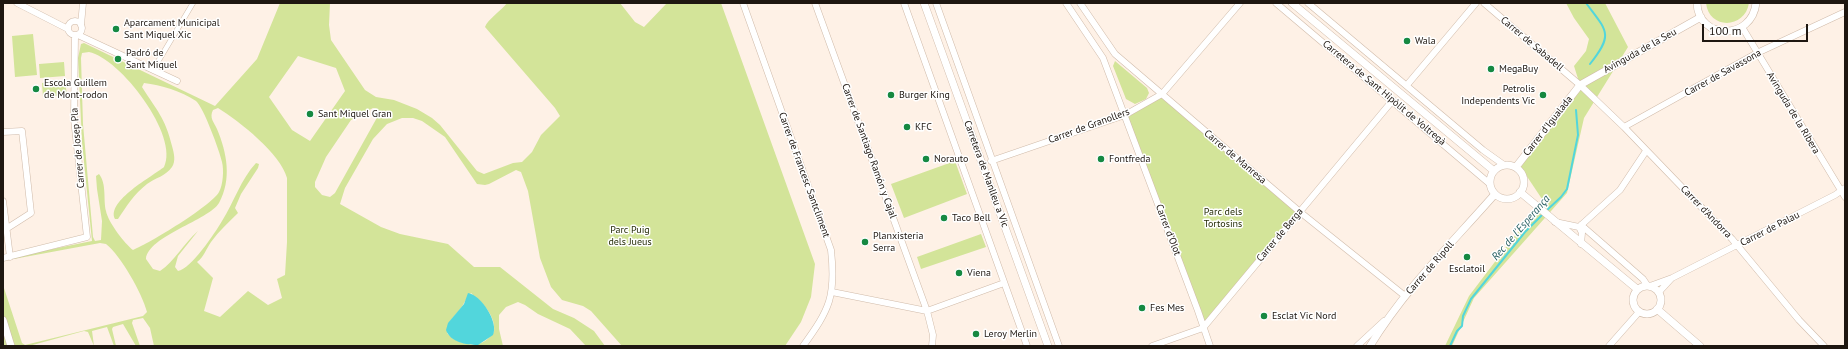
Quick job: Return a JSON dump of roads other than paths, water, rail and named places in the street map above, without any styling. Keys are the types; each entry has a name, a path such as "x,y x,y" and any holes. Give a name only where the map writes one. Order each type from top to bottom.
{"street":[{"path":"17,3 68,29 70,33 91,40 177,81"},
{"path":"76,35 81,27 83,3"},
{"path":"153,70 193,3"},
{"name":"Carrer de Francesc Santcliment","path":"743,3 831,250 833,271 832,292 819,323 804,346"},
{"name":"Carrer de Santiago Ramón y Cajal","path":"815,3 927,311 933,335 932,346"},
{"name":"Carretera de Manlleu a Vic","path":"904,3 1027,346"},
{"name":"Carretera de Manlleu a Vic","path":"924,3 1048,346"},
{"name":"Carretera de Manlleu a Vic","path":"936,3 991,161 1059,346"},
{"name":"Carrer d'Olot","path":"1066,3 1103,58 1210,346"},
{"name":"Carrer de Manresa","path":"1080,3 1115,54 1300,212 1405,296"},
{"name":"Carrer de Granollers","path":"991,161 1124,115 1162,94 1240,3"},
{"name":"Carretera de Sant Hipòlit de Voltregà","path":"1276,3 1393,100 1490,184"},
{"name":"Carretera de Sant Hipòlit de Voltregà","path":"1292,3 1494,171"},
{"name":"Carretera de Sant Hipòlit de Voltregà","path":"1308,3 1504,165"},
{"path":"1406,85 1476,3"},
{"name":"Carrer de Sabadell","path":"1484,3 1580,85"},
{"path":"1697,3 1701,17 1708,25 1718,31 1729,32 1750,22 1755,11 1756,3"},
{"path":"68,29 82,11"},
{"name":"Carrer de Savassona","path":"1624,127 1758,53 1845,12"},
{"name":"Avinguda de la Seu","path":"1580,85 1701,17"},
{"path":"72,22 77,22 91,40"},
{"name":"Avinguda de la Ribera","path":"1742,27 1843,189 1845,197"},
{"name":"Carrer de Josep Pla","path":"10,257 88,237 74,119 76,35"},
{"name":"Carrer d'Andorra","path":"1580,85 1624,127 1737,245 1799,320 1824,346"},
{"name":"Carrer d'Igualada","path":"1516,167 1580,85"},
{"name":"Carrer de Berga","path":"1203,328 1393,100"},
{"path":"3,132 22,131 31,213 6,228"},
{"path":"1580,226 1620,190 1646,151"},
{"path":"1504,165 1516,167 1520,171 1524,184 1520,192 1512,198 1506,199 1495,194 1490,184 1490,177 1494,171 1504,165"},
{"name":"Carrer de Palau","path":"1649,285 1672,278 1843,189"},
{"path":"1520,192 1637,289"},
{"name":"Carrer de Ripoll","path":"1370,346 1387,319 1405,296 1495,194"},
{"path":"3,201 10,257 3,258"},
{"path":"1554,221 1580,226 1659,292 1661,300 1657,309 1648,314 1639,312 1635,308 1632,298 1637,289 1649,285"},
{"path":"1580,226 1582,233 1581,244"},
{"name":"Carrer de Palau","path":"1659,292 1672,278"},
{"path":"832,292 927,311 1004,283"},
{"path":"1657,309 1700,346"},
{"path":"1609,346 1639,312"},
{"path":"1357,346 1387,319"},
{"path":"3,320 11,346"},
{"path":"1152,346 1203,328"}],"water":[{"path":"468,293 478,299 488,310 493,323 493,335 478,345 459,342 451,337 446,330 448,323 464,304"}],"waterway":[{"name":"Rec de l'Esperança","path":"1586,3 1599,20 1605,33 1605,39 1602,46 1590,64"},
{"name":"Rec de l'Esperança","path":"1546,211 1567,189 1578,135 1576,110"},
{"name":"Rec de l'Esperança","path":"1450,346 1457,331 1462,326 1463,316 1471,299 1525,232 1543,214"}],"place":[{"name":"Aparcament Municipal Sant Miquel Xic","path":"116,29"},
{"name":"Wala","path":"1407,41"},
{"name":"Padró de Sant Miquel","path":"118,59"},
{"name":"MegaBuy","path":"1491,69"},
{"name":"Escola Guillem de Mont-rodon","path":"36,89"},
{"name":"Burger King","path":"891,95"},
{"name":"Petrolis Independents Vic","path":"1543,95"},
{"name":"Sant Miquel Gran","path":"310,114"},
{"name":"KFC","path":"907,127"},
{"name":"Norauto","path":"926,159"},
{"name":"Fontfreda","path":"1101,159"},
{"name":"Taco Bell","path":"944,218"},
{"name":"Planxisteria Serra","path":"865,242"},
{"name":"Esclatoil","path":"1467,257"},
{"name":"Viena","path":"959,273"},
{"name":"Fes Mes","path":"1142,308"},
{"name":"Esclat Vic Nord","path":"1264,316"},
{"name":"Leroy Merlin","path":"976,334"}],"park label":[{"name":"Parc dels Tortosins","path":"1223,218"},
{"name":"Parc Puig dels Jueus","path":"630,236"}]}
